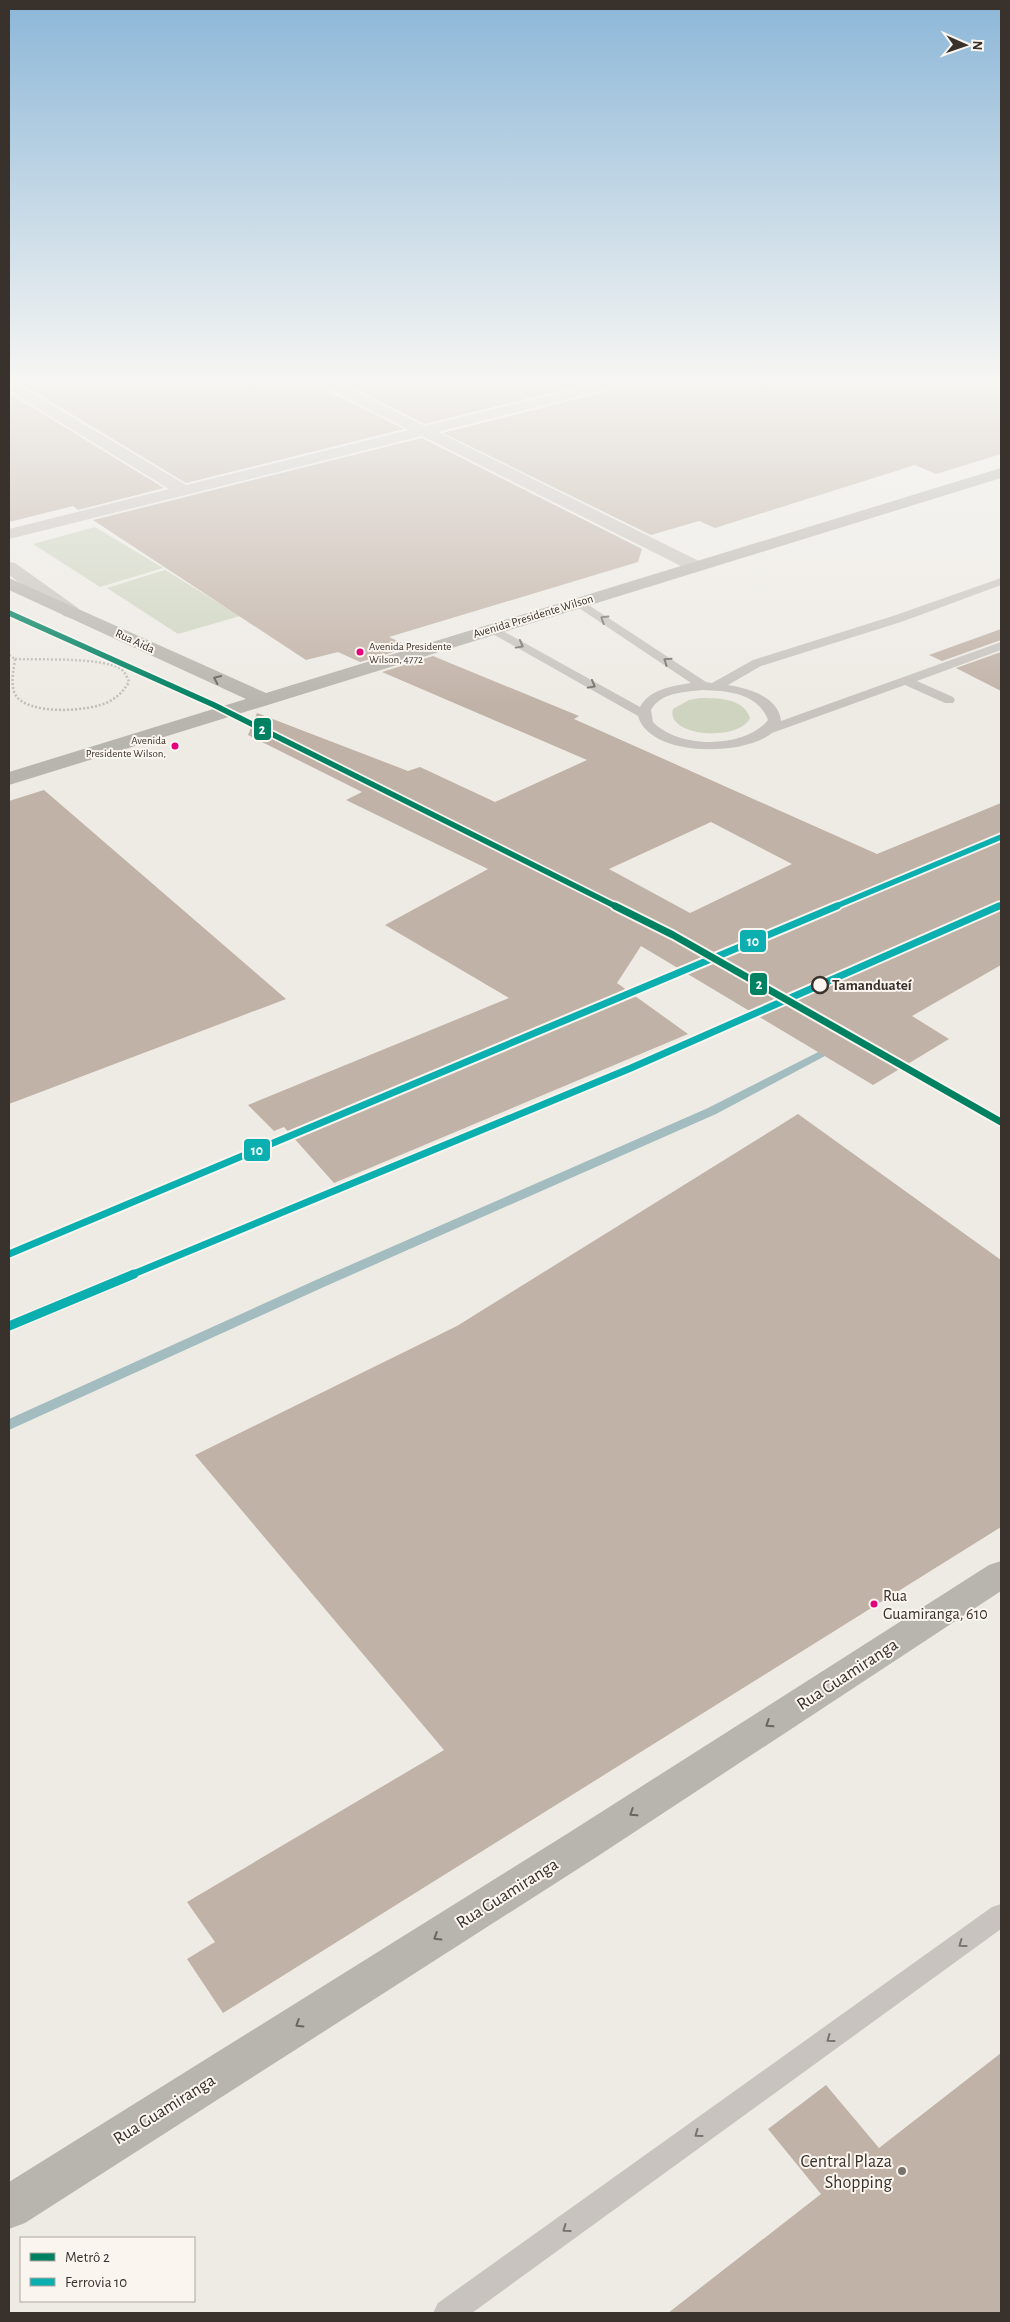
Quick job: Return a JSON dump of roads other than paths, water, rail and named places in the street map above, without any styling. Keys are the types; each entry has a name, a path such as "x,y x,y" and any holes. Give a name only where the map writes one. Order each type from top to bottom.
{"main road":[{"name":"Avenida Presidente Wilson","path":"9,778 947,489"},
{"name":"Rua Aida","path":"9,583 262,699"},
{"name":"Rua Guamiranga","path":"9,2207 584,1844 1001,1574"}],"street":[{"path":"9,534 190,489"},
{"path":"542,489 695,566"},
{"path":"9,567 71,612"}],"lane":[{"path":"708,686 757,663 900,618 1001,581"},
{"path":"577,602 708,686"},
{"path":"490,629 644,714"},
{"path":"771,729 775,720 773,711 765,702 734,689 708,686 668,692 655,698 647,705 644,714 646,721 652,729 669,738 692,744 730,745 761,736 771,729 1001,646"},
{"path":"905,680 949,700"},
{"path":"448,2313 1001,1915"}],"waterway":[{"path":"9,1425 321,1283 712,1111 836,1046"}],"metro line":[{"name":"2","path":"9,613 214,705 673,935 1001,1122"}],"rail line":[{"name":"10","path":"9,1254 1001,837"},
{"name":"10","path":"9,1326 631,1068 1001,905"}],"place":[{"name":"Avenida Presidente Wilson, 4772","path":"360,652"},
{"name":"Avenida Presidente Wilson,","path":"175,746"},
{"name":"Tamanduateí","path":"820,985"},
{"name":"Rua Guamiranga, 610","path":"874,1604"},
{"name":"Central Plaza Shopping","path":"902,2171"}]}
